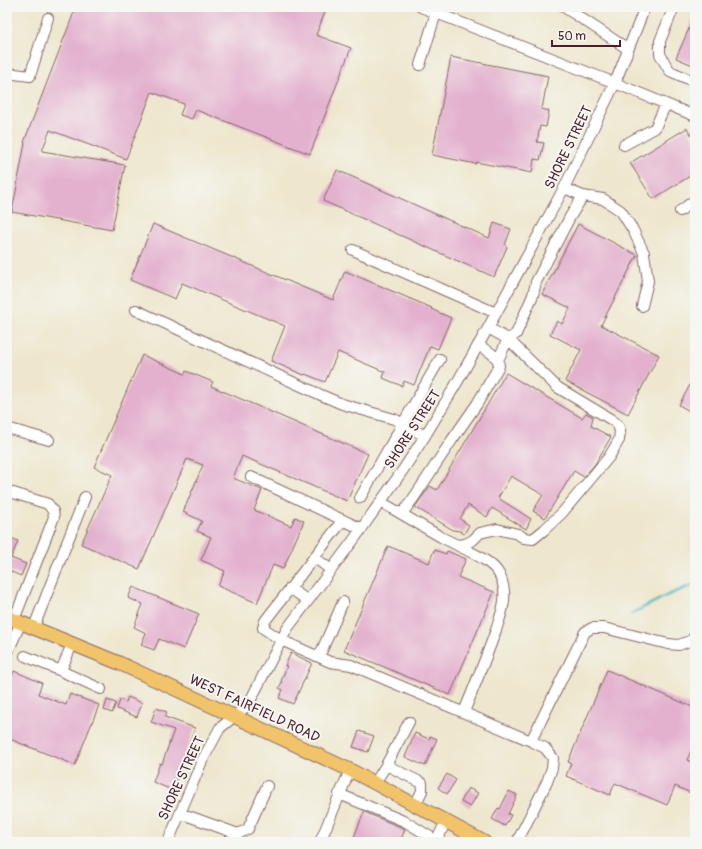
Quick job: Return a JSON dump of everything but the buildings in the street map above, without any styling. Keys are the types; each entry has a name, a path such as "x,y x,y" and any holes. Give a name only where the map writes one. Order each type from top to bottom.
{"main road":[{"name":"WEST FAIRFIELD ROAD","path":"14,620 34,627 120,664 350,770 416,804 476,840"}],"street":[{"path":"421,7 695,116"},
{"path":"564,7 628,49"},
{"name":"SHORE STREET","path":"168,842 205,754 220,728 248,705 287,629 381,502 425,436 455,386 564,188 615,83 645,7"},
{"path":"674,7 660,41 660,54 670,71 695,82"},
{"path":"420,65 436,13"},
{"path":"7,73 30,76 48,18"},
{"path":"624,145 655,128 666,104"},
{"path":"564,188 584,196 603,200 621,211 633,230 644,253 648,281 642,306"},
{"path":"402,514 416,496 477,404 499,366 498,360 508,339 516,334 533,295 536,282 570,217 584,196"},
{"path":"680,211 695,200"},
{"path":"353,250 496,313"},
{"path":"136,310 321,395 342,404 394,419 425,436"},
{"path":"457,545 465,544 473,540 480,533 497,529 518,534 524,538 533,539 562,513 609,457 619,440 620,431 618,426 612,420 557,387 508,339 488,328"},
{"path":"478,345 491,353 498,360"},
{"path":"360,498 440,359"},
{"path":"7,428 48,440"},
{"path":"251,476 362,528"},
{"path":"7,491 48,504 53,511 54,517 14,620 7,654"},
{"path":"34,627 85,496"},
{"path":"381,502 441,537 483,559 494,567 499,573 503,582 504,600 499,619 490,647 464,712"},
{"path":"343,520 265,621 263,628 281,640 330,662 351,666 464,712 545,748 553,758 552,768 547,782 517,842"},
{"path":"314,557 331,570"},
{"path":"290,588 308,601"},
{"path":"319,657 343,602"},
{"path":"531,741 585,632 592,628 604,628 668,644 679,645 694,639"},
{"path":"61,671 72,644"},
{"path":"25,656 101,689"},
{"path":"375,783 409,722"},
{"path":"385,767 388,766 422,783 422,791 416,804"},
{"path":"320,842 350,770"},
{"path":"180,813 238,834 248,829 267,786"},
{"path":"340,794 406,822 436,841 446,821"}],"waterway":[{"path":"631,614 668,595 695,584"}]}
